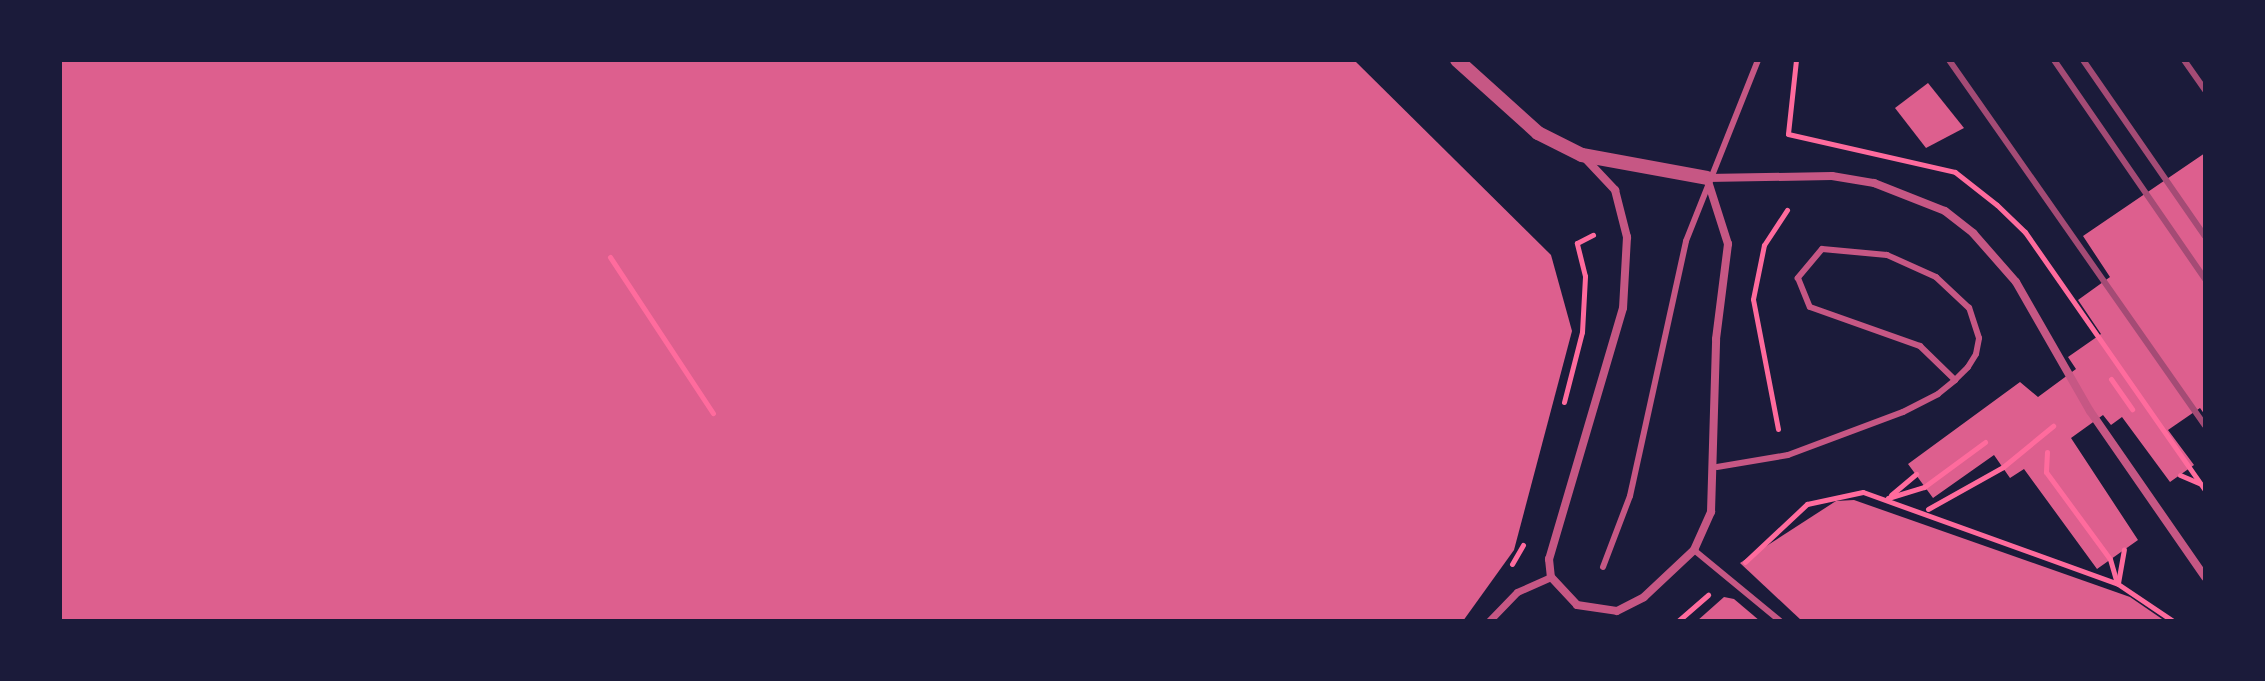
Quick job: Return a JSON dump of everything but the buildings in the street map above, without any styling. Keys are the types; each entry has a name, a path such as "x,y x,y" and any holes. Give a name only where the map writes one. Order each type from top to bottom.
{"street":[{"path":"1457,60 1538,133 1582,155 1707,178 1832,176 1874,183 1945,211 1973,233 2016,282 2090,411 2205,577"},
{"path":"1582,155 1626,214 1626,271 1597,411 1549,559 1551,577 1577,605 1617,611 1644,597 1694,550 1711,512 1717,467 1716,339 1728,244 1707,178"},
{"path":"1489,621 1517,592 1551,577"}],"lane":[{"path":"1603,567 1630,496 1707,178 1758,60"},
{"path":"1717,467 1788,455 1903,412 1955,380 1979,338 1952,289 1887,255 1831,247 1807,260 1798,289 1810,307 1920,346 1955,380"},
{"path":"1694,550 1725,580 1780,621"}],"path":[{"path":"1788,134 1796,60"},
{"path":"1778,429 1753,299 1764,245 1787,210"},
{"path":"1560,418 1582,332 1585,276 1577,243 1593,235"},
{"path":"610,257 713,413"},
{"path":"2111,379 2132,409"},
{"path":"1927,510 2014,457 2053,426"},
{"path":"1887,498 1924,487 1985,442"},
{"path":"2047,452 2046,472 2110,559 2118,584"},
{"path":"1887,498 1916,474"},
{"path":"2180,475 2200,483"},
{"path":"1678,621 1807,504 1839,492 1887,498 1927,510 2118,584 2173,621"},
{"path":"1498,611 1508,572 1528,536"},
{"path":"2118,584 2124,550"}],"railway":[{"path":"1949,60 2205,425"},
{"path":"2054,60 2205,279"},
{"path":"2083,60 2205,236"},
{"path":"2184,60 2205,90"}]}
